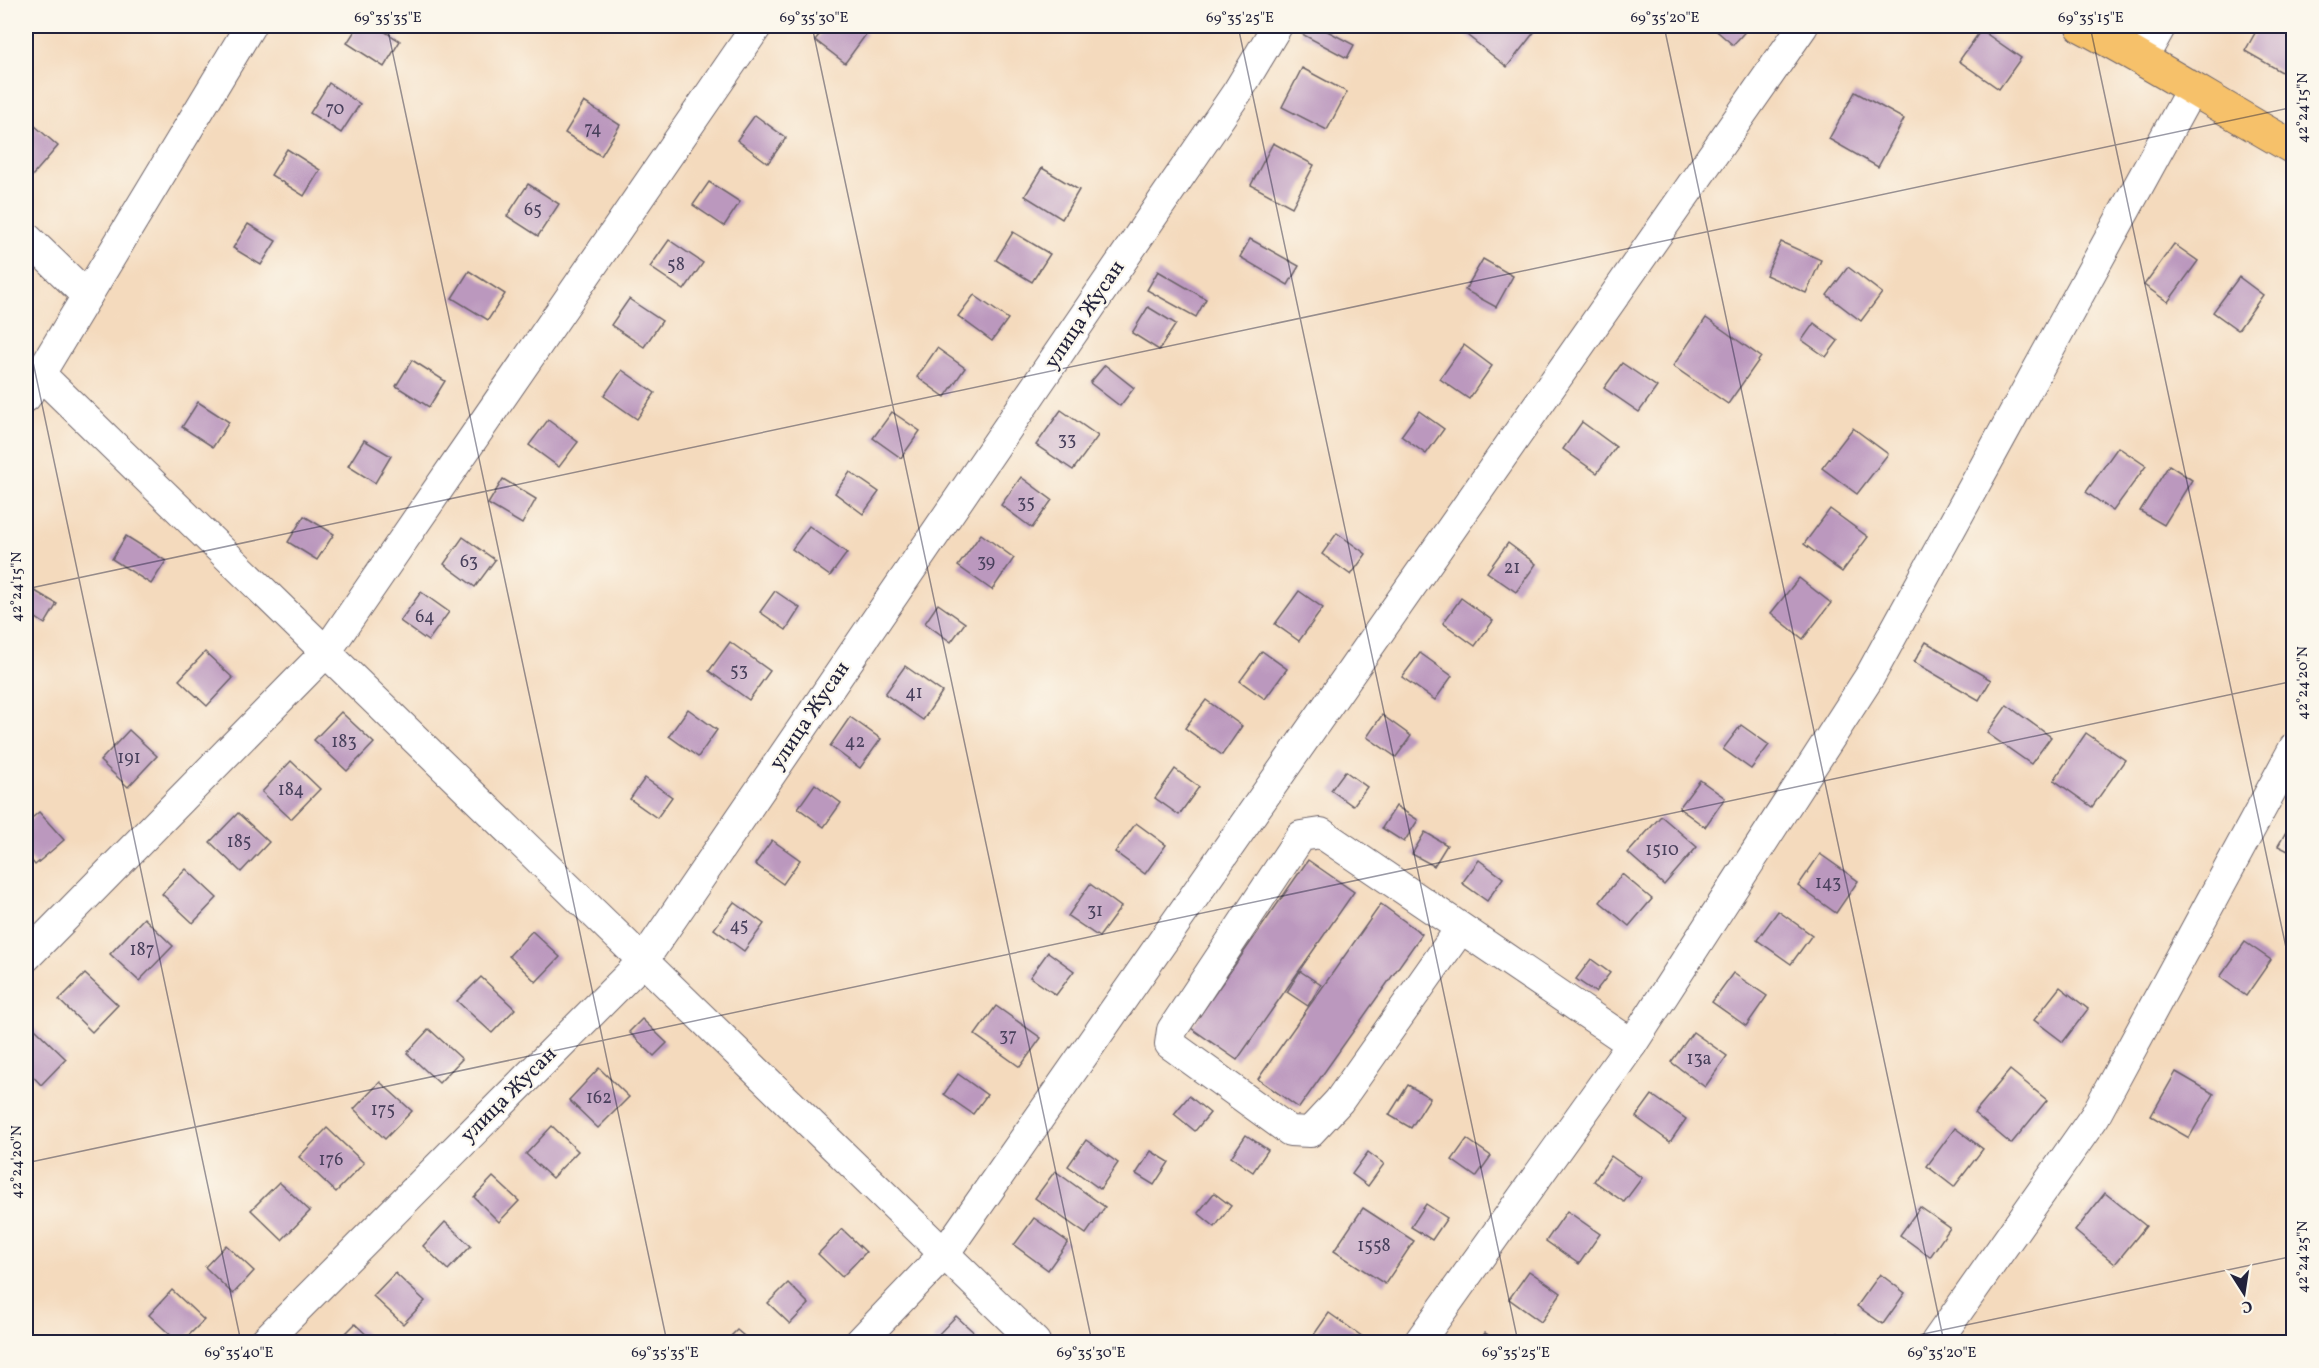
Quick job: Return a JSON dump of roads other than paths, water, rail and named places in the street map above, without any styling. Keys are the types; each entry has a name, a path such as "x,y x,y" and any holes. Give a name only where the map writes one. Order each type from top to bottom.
{"main road":[{"path":"2082,26 2143,58 2191,90 2294,148"}],"street":[{"path":"250,26 33,386 326,652 1035,1342"},
{"path":"26,957 326,652 757,26"},
{"name":"улица Жусан","path":"264,1342 643,961 1238,91 1277,26"},
{"path":"860,1342 944,1254 1803,26"},
{"path":"2143,58 2161,26"},
{"path":"1419,1342 1632,1044 1870,676 2191,90"},
{"path":"26,237 87,296"},
{"path":"1936,1342 2095,1116 2294,748"},
{"path":"1461,928 1340,1101 1310,1132 1290,1131 1170,1044 1172,1030 1301,836 1321,833 1632,1044"}]}
